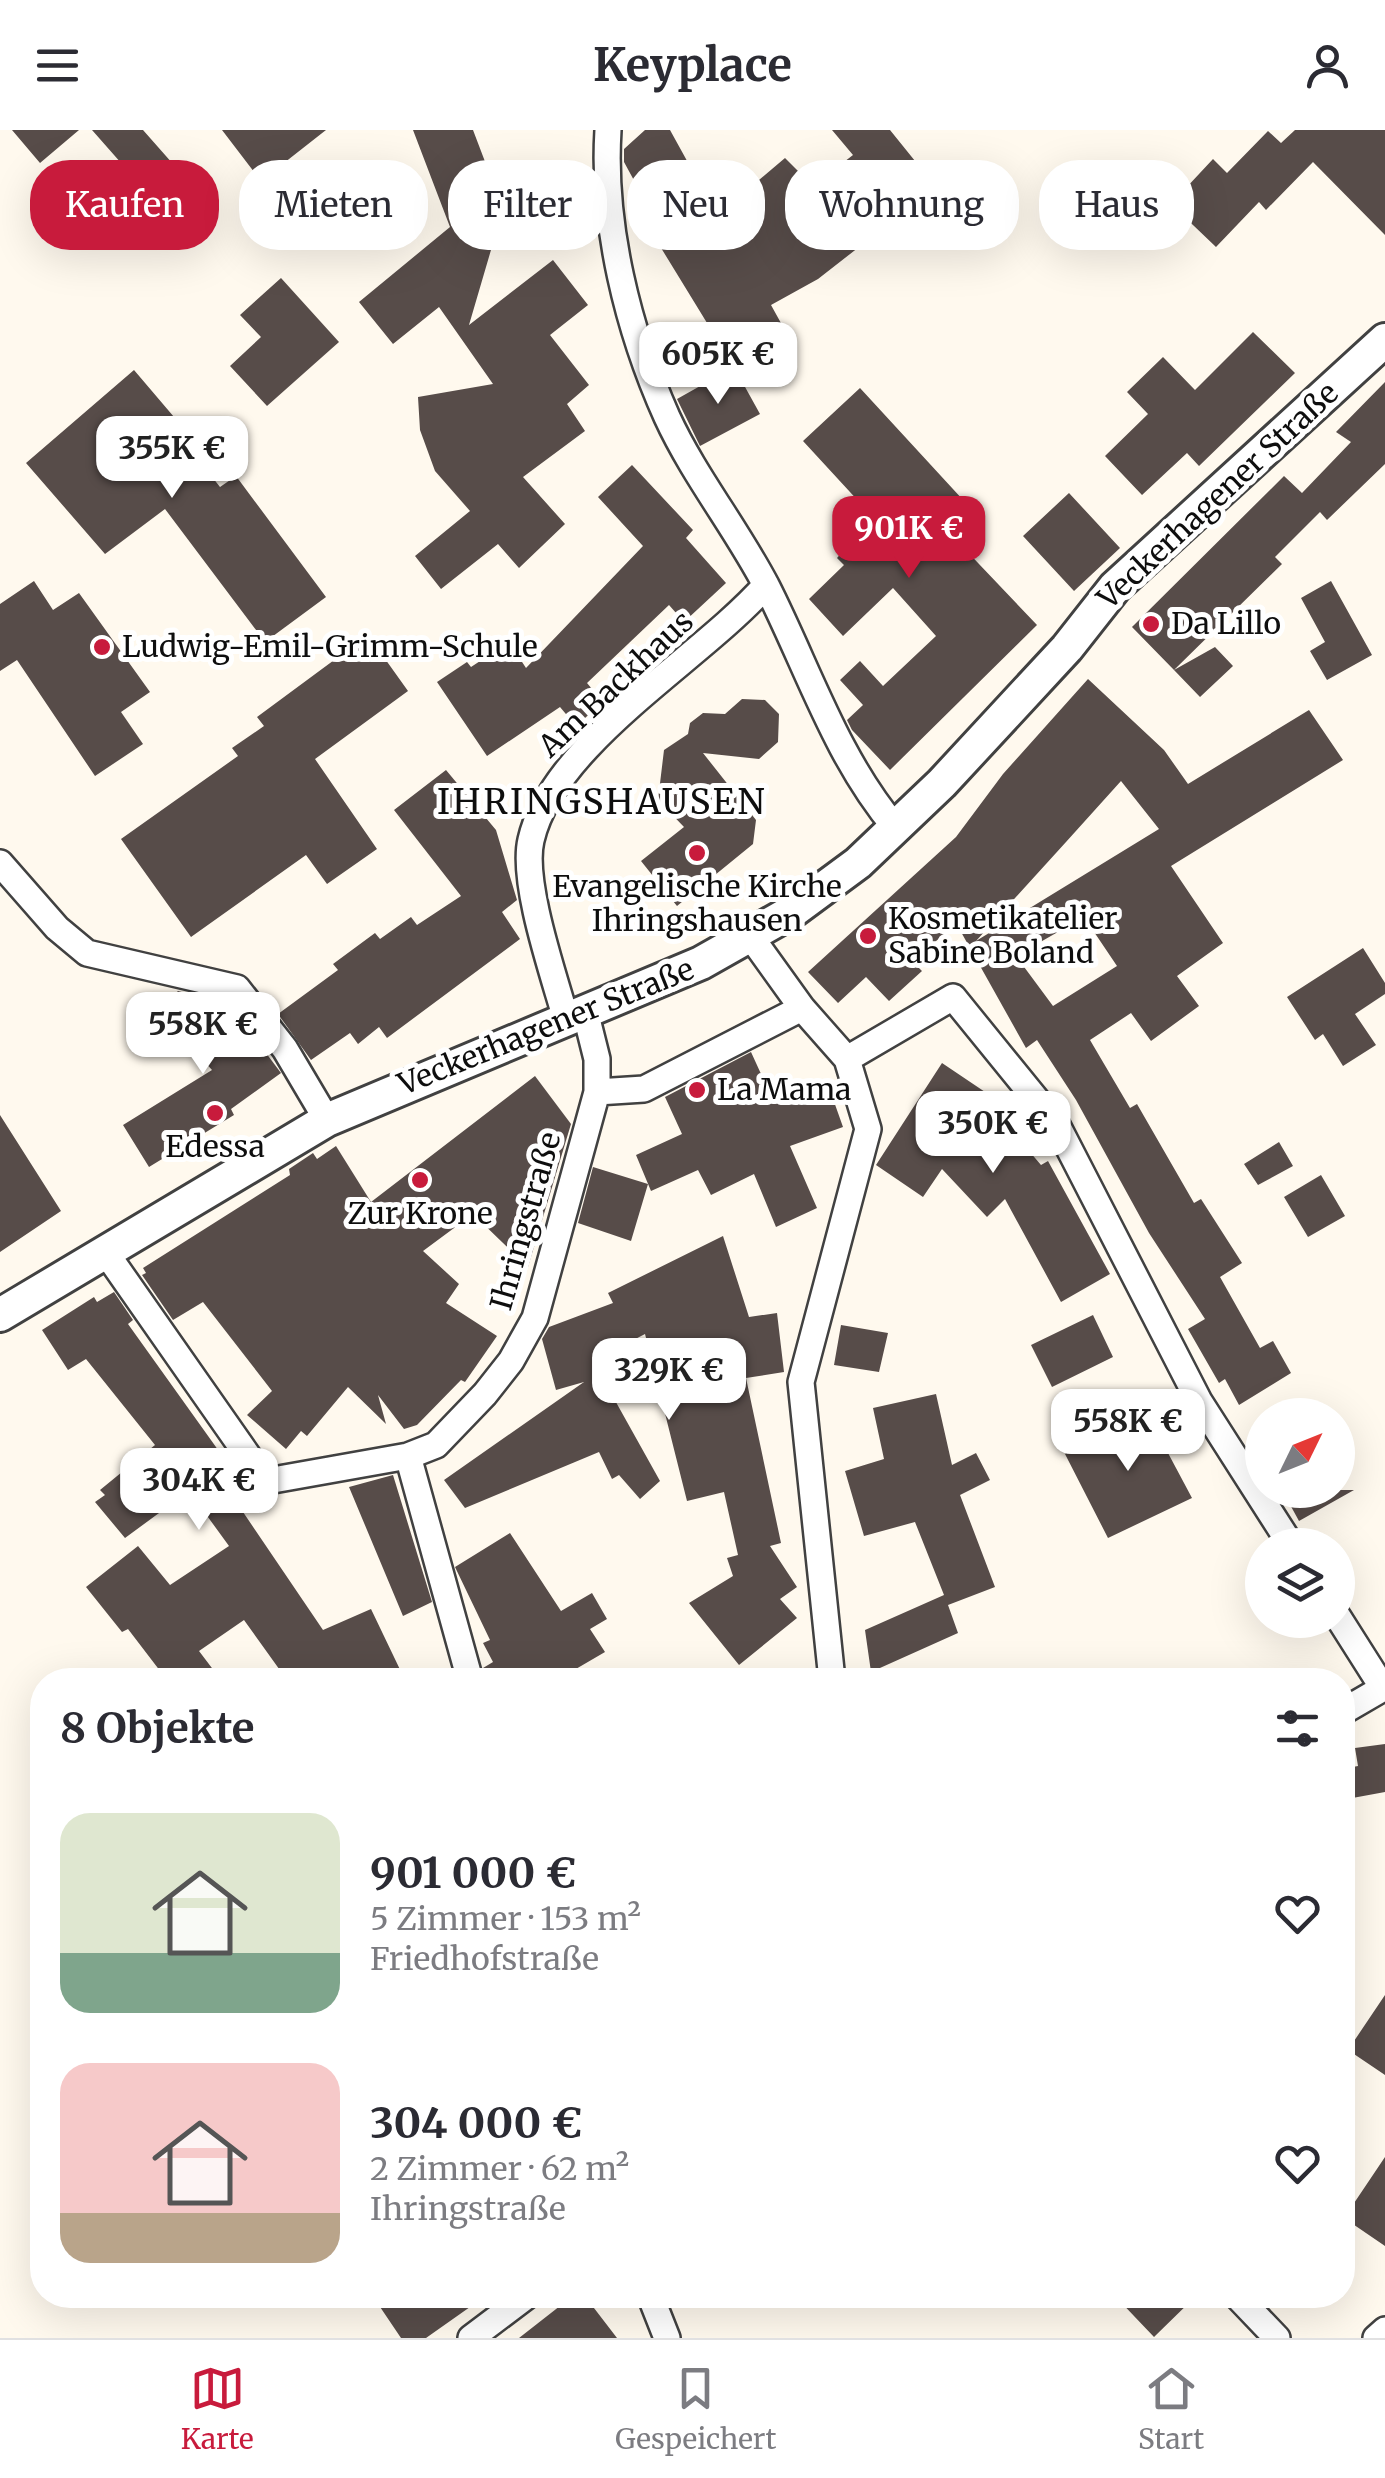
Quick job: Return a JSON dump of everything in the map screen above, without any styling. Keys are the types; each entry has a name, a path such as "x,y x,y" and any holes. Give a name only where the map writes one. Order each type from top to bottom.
{"street":[{"path":"608,130 609,215 634,321 668,418 766,585 870,797 895,826"},
{"name":"Veckerhagener Straße","path":"0,1315 326,1120 752,937 858,863 1068,648 1115,587 1385,340"},
{"name":"Am Backhaus","path":"576,1015 537,911 530,842 549,798 578,755 728,624 766,585"},
{"path":"0,863 57,928 88,953 236,988 285,1049 326,1120"},
{"path":"752,937 802,1008 847,1059 868,1129 801,1382 831,1668"},
{"path":"847,1059 953,997 1057,1125 1199,1401 1281,1528"},
{"path":"597,1092 644,1089 802,1008"},
{"name":"Ihringstraße","path":"104,1250 255,1466 273,1480 408,1456 436,1444 512,1361 535,1318 597,1092 597,1059 576,1015"},
{"path":"408,1456 467,1668"},
{"path":"1352,1638 1384,1688 1355,1705"},
{"path":"471,2338 511,2308"},
{"path":"655,2308 666,2338"},
{"path":"1248,2308 1277,2338"},
{"path":"1376,2338 1385,2330"}],"building":[{"path":"12,130 79,130 44,160 37,160"},
{"path":"92,130 143,130 169,160 118,160"},
{"path":"222,130 326,130 288,160 245,160"},
{"path":"413,130 473,130 484,160 448,160 448,222 428,160 424,160"},
{"path":"645,130 670,130 687,160 627,160 627,168 624,149"},
{"path":"832,130 890,130 914,160 847,160 853,155"},
{"path":"1295,130 1385,130 1385,235 1313,162 1266,210 1259,202 1216,247 1194,226 1194,179 1213,159 1227,173 1268,131 1281,143"},
{"path":"785,158 785,250 855,250 818,279 771,305 787,334 734,367 662,250 765,250 765,175"},
{"path":"448,229 448,250 491,250 469,325 553,260 588,305 550,335 589,385 567,404 585,431 523,477 565,524 519,568 498,544 441,589 415,556 470,511 435,471 420,430 418,397 493,384 439,307 393,344 359,302 422,250 428,250 428,245"},
{"path":"281,278 339,342 267,406 230,366 261,337 240,315"},
{"path":"1253,332 1295,373 1199,466 1187,453 1142,495 1105,456 1148,414 1127,392 1163,357 1195,390"},
{"path":"734,367 760,414 700,446 677,399"},
{"path":"134,370 174,417 190,441 186,444 220,487 236,476 326,597 265,642 165,509 105,554 26,463"},
{"path":"1385,382 1385,464 1327,520 1320,512 1275,557 1282,564 1174,670 1132,627 1284,476 1302,493 1351,442 1336,432"},
{"path":"860,388 964,501 940,523 1037,625 890,770 852,730 847,720 863,705 840,680 860,661 883,686 936,636 893,588 843,636 809,599 844,565 837,558 873,517 803,441"},
{"path":"632,465 693,530 686,538 726,583 684,622 669,605 587,683 603,702 576,726 560,707 487,756 437,682 467,662 471,667 509,642 526,668 643,546 598,497"},
{"path":"1069,493 1120,548 1074,591 1023,536"},
{"path":"34,581 53,610 79,593 150,692 121,712 143,744 95,776 17,660 0,671 0,604"},
{"path":"1331,581 1372,655 1327,680 1310,651 1325,642 1301,598"},
{"path":"368,635 408,691 315,759 377,849 327,884 306,855 191,937 121,839 238,756 232,748 264,726 257,717"},
{"path":"1215,647 1233,666 1200,697 1174,670"},
{"path":"1088,679 1164,750 1188,784 1309,710 1343,760 1171,866 1223,943 1177,976 1199,1006 1151,1041 1131,1013 1090,1040 1130,1108 1137,1104 1194,1203 1201,1199 1242,1263 1220,1277 1260,1348 1273,1341 1291,1373 1239,1405 1225,1379 1219,1383 1188,1329 1205,1319 1149,1233 1076,1100 1037,1040 1026,1048 956,923 913,962 922,971 889,1001 866,977 838,1003 808,972 956,837 1003,774","holes":["1121,781 1159,829 976,941","1084,917 1117,966 1053,1006 1016,956"]},
{"path":"742,699 765,700 779,714 778,742 759,759 703,753 756,820 753,844 677,906 641,861 684,827 658,800 664,750 688,734 690,723 703,713 725,714"},
{"path":"446,770 496,830 517,900 502,912 520,939 387,1038 379,1027 358,1044 350,1033 311,1060 278,1014 338,970 333,964 375,933 380,939 411,917 417,925 461,896 394,810"},
{"path":"1363,948 1385,983 1385,994 1355,1014 1376,1045 1343,1066 1323,1034 1315,1040 1287,997"},
{"path":"178,991 230,1005 281,1073 231,1109 234,1115 149,1167 123,1125 212,1070 158,1010"},
{"path":"751,1052 772,1098 826,1079 843,1127 790,1146 817,1208 776,1227 754,1174 711,1195 698,1170 651,1191 636,1155 682,1134 665,1097"},
{"path":"942,1063 991,1096 987,1102 1041,1165 1048,1161 1110,1274 1061,1302 1005,1199 987,1217 942,1169 923,1197 876,1165"},
{"path":"535,1076 571,1124 528,1267 473,1214 423,1251 459,1284 446,1303 497,1336 465,1382 461,1380 417,1425 404,1429 378,1395 386,1424 348,1387 307,1436 301,1431 286,1449 247,1415 272,1391 203,1302 173,1320 142,1275 146,1273 143,1268 290,1175 289,1169 313,1153 317,1159 336,1146 371,1202"},
{"path":"0,1115 61,1211 0,1252"},
{"path":"1279,1142 1293,1166 1258,1185 1244,1164"},
{"path":"593,1167 648,1184 631,1241 578,1223"},
{"path":"1321,1175 1345,1216 1308,1237 1284,1197"},
{"path":"723,1236 749,1317 777,1313 784,1372 746,1378 781,1543 770,1546 797,1587 780,1599 797,1618 739,1665 689,1603 733,1576 727,1558 738,1555 724,1492 687,1501 645,1334 593,1361 660,1481 640,1499 619,1475 612,1479 599,1452 465,1508 444,1480 584,1382 556,1390 542,1339 549,1327 613,1303 608,1293"},
{"path":"114,1292 133,1320 128,1324 256,1503 243,1512 323,1630 371,1609 399,1668 278,1668 244,1620 199,1651 212,1668 158,1668 128,1629 122,1632 86,1587 138,1546 170,1585 229,1546 189,1491 125,1538 95,1502 105,1495 100,1490 155,1445 86,1359 68,1370 42,1330 94,1297 97,1302"},
{"path":"1093,1315 1113,1357 1052,1387 1031,1345"},
{"path":"841,1325 888,1333 879,1372 834,1365"},
{"path":"936,1394 952,1465 976,1453 990,1480 960,1495 995,1587 948,1605 958,1633 880,1668 870,1668 865,1630 944,1595 915,1522 864,1536 845,1471 884,1459 873,1408"},
{"path":"1144,1408 1192,1498 1108,1538 1065,1454"},
{"path":"393,1475 432,1602 403,1616 349,1487"},
{"path":"1292,1508 1322,1508 1299,1521"},
{"path":"510,1533 561,1611 592,1593 607,1619 590,1629 605,1652 578,1668 483,1668 493,1662 483,1643 490,1640 455,1567"},
{"path":"1385,1744 1385,1792 1355,1798 1355,1748"},
{"path":"1385,1995 1385,2075 1355,2055 1355,2040"},
{"path":"1385,2157 1385,2246 1355,2226 1355,2202"},
{"path":"381,2308 469,2308 426,2338 401,2338"},
{"path":"557,2308 594,2308 617,2338 519,2338"},
{"path":"1126,2308 1184,2308 1154,2337"}],"place":[{"name":"Da Lillo","path":"1151,624"},
{"name":"Ludwig-Emil-Grimm-Schule","path":"102,647"},
{"name":"Evangelische Kirche Ihringshausen","path":"697,853"},
{"name":"Kosmetikatelier Sabine Boland","path":"868,936"},
{"name":"La Mama","path":"697,1090"},
{"name":"Edessa","path":"215,1113"},
{"name":"Zur Krone","path":"420,1180"}],"district":[{"name":"IHRINGSHAUSEN","path":"602,802"}]}
